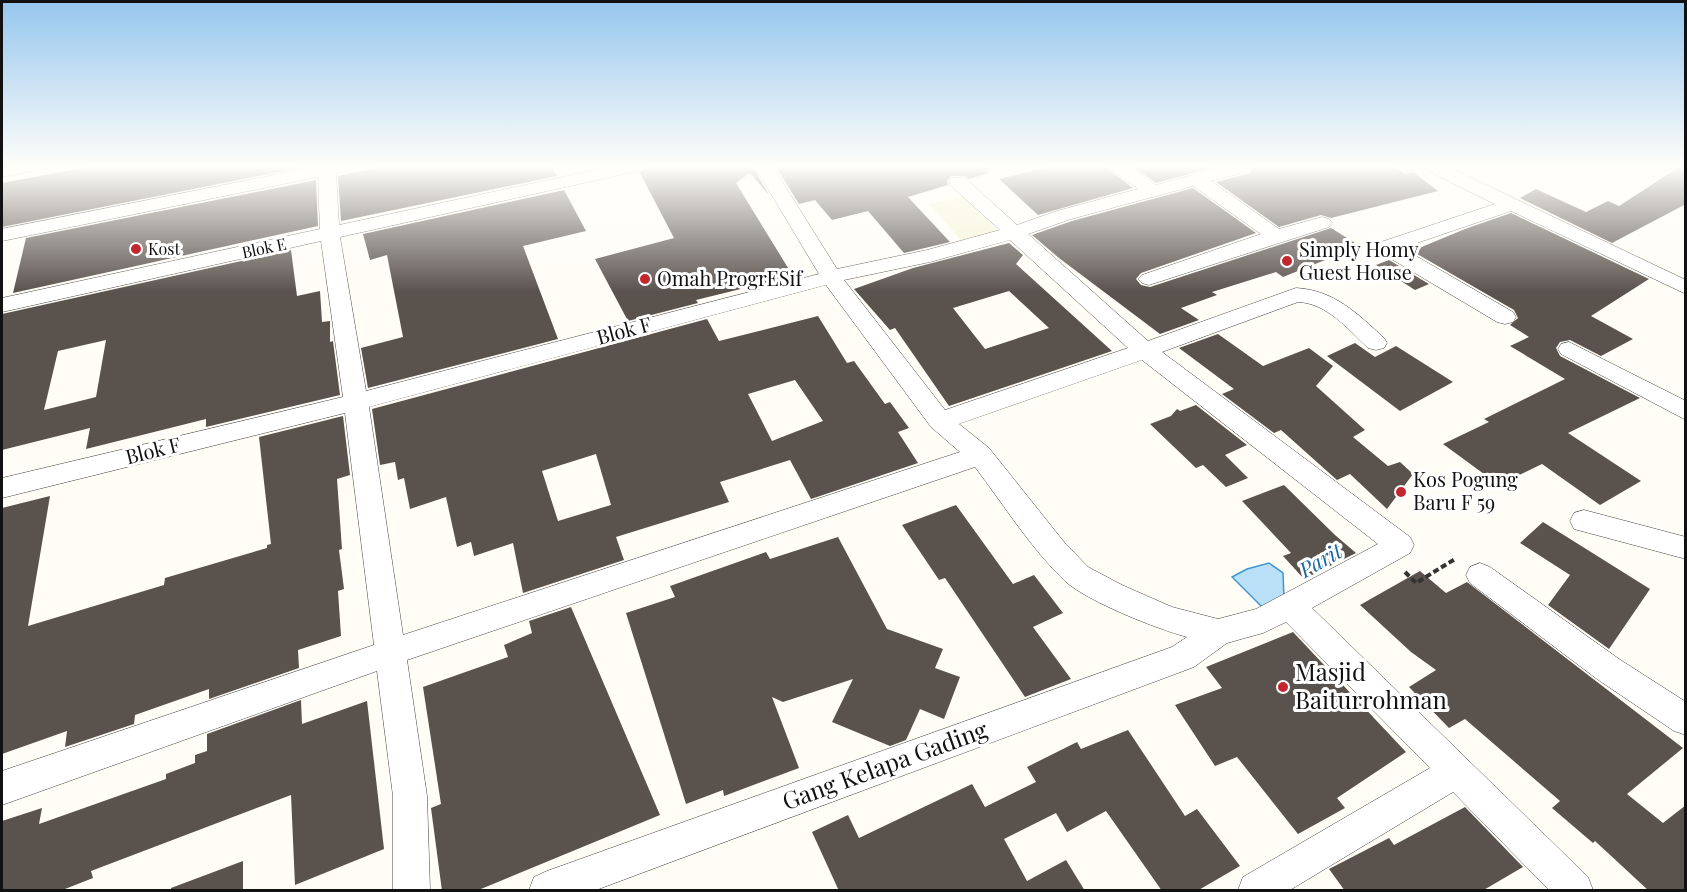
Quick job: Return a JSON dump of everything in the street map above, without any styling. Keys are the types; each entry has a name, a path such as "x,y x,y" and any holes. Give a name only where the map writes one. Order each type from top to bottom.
{"street":[{"path":"2,236 135,209"},
{"path":"331,209 330,234 356,402 410,796 412,891"},
{"name":"Blok E","path":"2,304 445,209"},
{"path":"789,209 831,277 940,421 981,455 1053,550 1078,575 1112,594 1167,620 1218,632 1263,620 1400,545 1144,350 987,209"},
{"name":"Blok F","path":"2,488 356,402 831,277 930,256 1013,233 1088,209"},
{"path":"1237,209 1276,236"},
{"path":"1499,209 1385,247 1505,317"},
{"path":"1518,209 1686,288"},
{"path":"1149,279 1322,223"},
{"path":"940,421 1084,373 1296,295 1307,294 1330,304 1376,343"},
{"path":"1569,349 1686,412"},
{"path":"2,788 389,653 981,455"},
{"path":"1584,521 1686,548"},
{"path":"1480,575 1608,669 1686,720"},
{"path":"1289,605 1575,891"},
{"name":"Gang Kelapa Gading","path":"547,891 1183,657 1218,632"},
{"path":"1256,891 1456,772"}],"path":[{"path":"1376,558 1388,568 1397,565 1416,583 1457,558 1480,575"}],"shaded area":[{"path":"933,209 974,209 998,231 963,242"}],"water":[{"path":"1269,563 1283,573 1284,599 1262,607 1232,577 1247,569"}],"building":[{"path":"2,209 94,209 2,227"},
{"path":"173,209 317,209 318,226 13,293 26,238"},
{"path":"340,209 400,209 341,221"},
{"path":"479,209 574,209 586,231 523,246 558,339 368,388 361,348 403,337 387,255 370,260 363,234"},
{"path":"659,209 752,209 793,276 696,300 698,303 628,321 595,259 674,238"},
{"path":"822,209 919,209 950,242 904,253 868,211 832,220"},
{"path":"1031,209 1060,209 1038,215"},
{"path":"1117,209 1222,209 1256,233 1141,273 1136,279 1141,285 1150,287 1331,228 1360,246 1283,277 1276,272 1212,292 1217,295 1181,308 1199,320 1160,334 1032,235"},
{"path":"1253,209 1368,209 1331,218 1321,215 1279,227"},
{"path":"1542,209 1579,209 1586,212 1593,209 1677,209 1612,243"},
{"path":"1511,213 1649,279 1591,316 1633,339 1601,356 1570,340 1560,342 1556,348 1560,356 1640,398 1568,433 1641,481 1600,505 1542,464 1499,485 1443,444 1489,422 1484,419 1565,379 1510,346 1529,337 1510,325 1518,318 1514,310 1412,251"},
{"path":"1009,243 1023,255 1016,264 1112,351 949,406 895,328 890,330 854,289 913,268","holes":["1009,291 1049,328 985,349 953,308"]},
{"path":"291,250 297,296 320,291 322,322 330,321 330,342 333,341 340,395 206,427 206,419 86,449 90,428 2,450 2,314","holes":["106,340 96,397 44,410 58,351"]},
{"path":"1389,260 1429,284 1415,290 1376,265"},
{"path":"818,316 847,363 854,361 885,404 890,402 909,428 898,432 918,463 811,499 790,460 720,482 729,502 616,537 624,560 523,593 513,543 474,556 471,542 457,547 446,497 410,509 404,478 398,480 395,462 380,465 372,409 707,319 719,341","holes":["795,380 823,421 772,441 748,394","596,454 611,505 558,521 542,471"]},
{"path":"1218,334 1263,366 1309,348 1333,366 1316,386 1365,430 1353,437 1388,466 1400,462 1413,474 1387,509 1350,474 1337,480 1281,430 1274,433 1222,394 1234,389 1179,348"},
{"path":"1355,343 1375,357 1396,346 1453,382 1400,411 1327,356"},
{"path":"1196,405 1247,445 1225,455 1248,478 1226,487 1203,465 1196,468 1150,424 1171,416 1177,409 1180,411"},
{"path":"343,416 350,475 337,479 342,549 339,550 344,589 338,591 341,636 298,650 299,668 209,699 209,689 135,715 134,724 65,747 67,731 2,754 2,508 50,496 28,626 164,585 165,578 267,548 267,545 271,544 259,437"},
{"path":"1284,485 1356,553 1304,579 1283,556 1291,553 1242,501"},
{"path":"956,505 1013,584 1034,575 1063,613 1033,627 1071,679 1025,697 945,578 939,580 902,525"},
{"path":"1543,522 1650,589 1609,649 1548,605 1570,575 1520,543"},
{"path":"838,537 887,629 943,649 935,668 960,677 944,719 920,709 906,740 890,746 832,722 853,679 783,702 772,697 799,768 724,796 723,790 686,804 626,613 675,597 670,586 766,552 770,559"},
{"path":"1420,571 1446,593 1467,582 1683,748 1627,794 1663,823 1686,805 1686,891 1649,891 1595,841 1593,843 1552,808 1560,801 1465,719 1449,728 1409,687 1436,670 1411,652 1360,605"},
{"path":"571,607 660,815 476,891 442,891 431,808 441,804 423,687 508,657 504,645 532,633 529,621"},
{"path":"1293,632 1406,752 1337,798 1345,808 1298,834 1237,757 1215,766 1175,705 1222,688 1206,667"},
{"path":"301,700 302,724 367,701 384,849 295,885 291,795 91,871 93,878 60,891 2,891 2,821 42,808 39,824 166,779 166,774 195,763 195,755 207,751 207,734"},
{"path":"1128,730 1185,816 1197,809 1240,866 1197,891 1162,891 1106,811 1067,832 1056,813 1004,839 1027,881 1066,860 1085,891 839,891 812,832 848,815 859,838 972,784 985,807 1036,782 1027,767 1077,742 1081,749"},
{"path":"1465,807 1523,867 1482,891 1345,891 1329,869 1389,838 1394,845"},
{"path":"243,861 243,891 171,891 171,888"}],"place":[{"name":"Kost","path":"136,249"},
{"name":"Simply Homy Guest House","path":"1287,261"},
{"name":"Omah ProgrESif","path":"645,279"},
{"name":"Kos Pogung Baru F 59","path":"1401,492"},
{"name":"Masjid Baiturrohman","path":"1283,687"}],"water label":[{"name":"Parit","path":"1321,561"}]}
